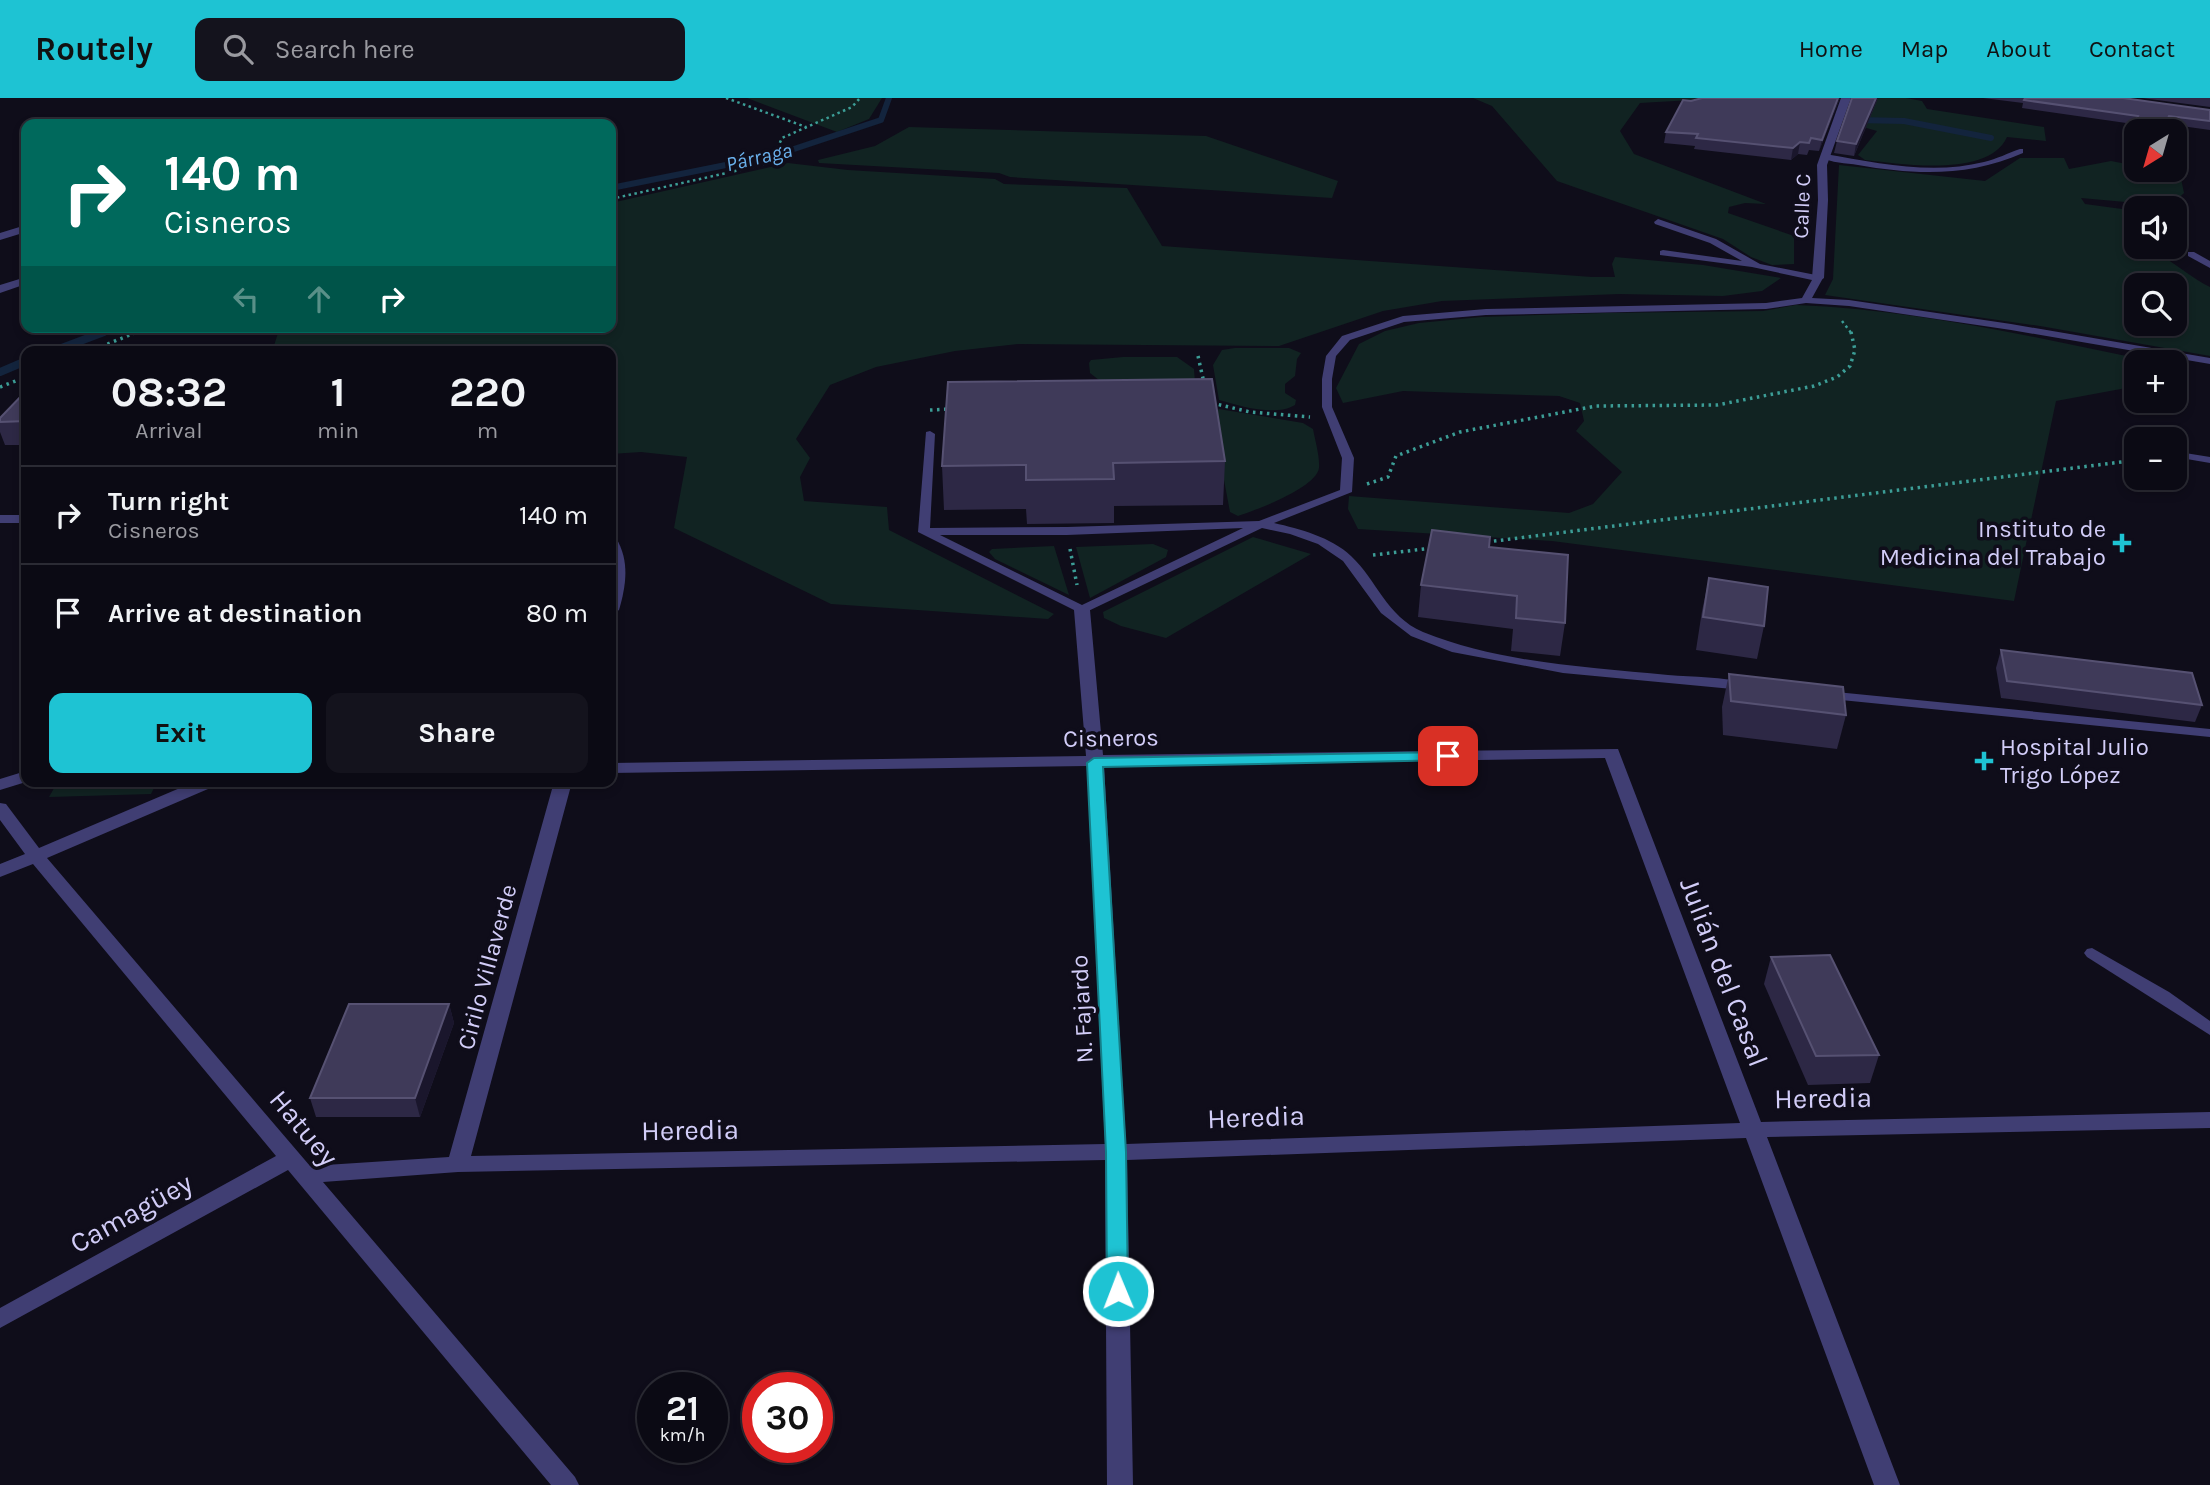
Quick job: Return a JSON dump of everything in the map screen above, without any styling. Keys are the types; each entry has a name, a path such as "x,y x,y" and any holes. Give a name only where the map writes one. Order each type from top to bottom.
{"street":[{"name":"Calle C","path":"1818,278 1823,200 1822,165 1846,98"},
{"path":"0,237 21,230"},
{"path":"0,289 21,282"},
{"path":"0,519 21,519"},
{"path":"616,552 616,592"},
{"name":"N. Fajardo","path":"1082,610 1094,763 1116,1152 1120,1485"},
{"name":"Cisneros","path":"616,768 1094,763 1612,753"},
{"name":"Julián del Casal","path":"1612,753 1887,1485"},
{"path":"0,785 21,778"},
{"path":"0,872 197,787"},
{"name":"Cirilo Villaverde","path":"458,1164 562,787"},
{"name":"Hatuey","path":"0,807 36,856 566,1485"},
{"name":"Heredia","path":"297,1166 1116,1152 1754,1130 2210,1120"},
{"name":"Camagüey","path":"0,1319 297,1166"}],"lane":[{"path":"1825,157 1891,168 1927,170 1987,165 2020,151"},
{"path":"1658,222 1713,241 1757,266"},
{"path":"1663,253 1757,266 1818,278 1806,300"},
{"path":"2191,254 2210,265"},
{"path":"924,532 1082,610 1261,524 1346,492 1348,458 1327,407 1327,379 1331,356 1346,338 1403,319 1486,312 1766,306 1806,300 1973,321 2210,361"},
{"path":"924,532 930,434"},
{"path":"2187,456 2210,460"},
{"path":"924,532 1067,531 1261,524 1312,539 1347,558 1385,610 1415,633 1457,649 1563,668 1756,688"},
{"path":"1811,693 2210,733"},
{"path":"2092,953 2210,1029"}],"path":[{"path":"726,98 807,127"},
{"path":"616,198 771,163 782,138 852,107 860,98"},
{"path":"1346,492 1388,477 1396,456 1460,432 1596,407 1717,405 1829,381 1850,366 1855,350 1852,331 1830,309 1806,300"},
{"path":"103,346 134,333"},
{"path":"1198,356 1205,381 1204,394"},
{"path":"0,387 21,379"},
{"path":"1205,401 1250,412 1332,419"},
{"path":"930,410 958,409"},
{"path":"1475,543 2124,462"},
{"path":"1067,531 1082,610"},
{"path":"1347,558 1437,548"}],"shaded area":[{"path":"747,98 882,98 869,119 837,132"},
{"path":"1473,98 1727,98 1640,103 1620,131 1634,154 1766,204 1745,203 1729,207 1728,213 1794,236 1794,264 1772,265 1751,257 1723,239 1557,181 1492,106"},
{"path":"1855,98 1906,98 1922,101 1927,109 2044,127 2046,141 2007,137 1997,150 1964,163 1921,165 1865,160 1858,155 1877,131 1849,123"},
{"path":"909,127 1206,136 1338,181 1332,198 1010,177 999,173 819,163 818,160 875,146"},
{"path":"2020,158 2064,158 2069,169 2111,161 2124,164 2124,182 2182,182 2184,193 2181,196 2124,196 2124,202 2081,198 2085,204 2124,209 2124,259 2167,259 2210,287 2210,356 2040,326 1825,295 1833,279 1839,165 1985,181"},
{"path":"788,163 848,170 995,179 1004,184 1127,188 1162,246 1592,277 1615,277 1612,264 1615,257 1703,265 1781,278 1762,291 1723,296 1619,294 1442,301 1383,311 1279,346 1018,344 955,351 876,367 830,385 796,439 810,458 800,477 804,501 887,507 889,530 1054,614 1048,619 831,604 674,528 687,457 641,452 616,454 616,346 274,346 278,333 616,333 616,202"},
{"path":"1796,305 1924,317 2124,356 2124,388 2056,401 2014,601 1552,541 1358,529 1348,509 1349,496 1569,513 1593,504 1622,472 1576,431 1584,421 1580,403 1559,396 1403,391 1343,403 1336,388 1359,344 1385,331 1419,323 1481,317 1763,311"},
{"path":"1289,348 1301,353 1297,359 1295,376 1285,384 1285,393 1296,400 1295,405 1268,410 1219,400 1213,365 1222,350"},
{"path":"1177,357 1194,369 1196,398 1108,387 1090,373 1091,360"},
{"path":"1219,409 1303,423 1313,429 1319,464 1315,476 1297,490 1271,503 1238,516 1230,512 1212,416"},
{"path":"1253,537 1311,554 1166,638 1121,626 1104,618 1103,612"},
{"path":"1153,544 1168,550 1166,557 1090,598 1076,547"},
{"path":"1054,546 1069,595 995,559 989,552 992,549"},
{"path":"55,787 154,787 151,794 49,797"}],"building":[{"path":"1838,98 1822,140 1811,138 1809,143 1800,142 1793,148 1696,138 1698,134 1666,132 1683,100"},
{"path":"1852,98 1876,98 1856,144 1837,141"},
{"path":"2123,98 2210,110 2210,121 2169,116 2168,119 2136,119 2138,116 2024,100"},
{"path":"1212,379 1225,461 1113,463 1114,479 1026,480 1026,465 942,466 948,382"},
{"path":"21,396 21,421 0,422 0,418"},
{"path":"1432,530 1490,537 1489,547 1568,555 1565,623 1516,618 1517,596 1421,585"},
{"path":"1709,578 1768,587 1764,626 1703,617"},
{"path":"2001,650 2192,673 2202,705 2007,681"},
{"path":"1729,674 1843,687 1846,715 1731,701"},
{"path":"1830,955 1879,1055 1816,1056 1771,957"},
{"path":"349,1004 449,1004 415,1098 310,1098"}],"waterway":[{"name":"Párraga","path":"616,187 776,155 881,120 889,98"},
{"path":"1856,120 1904,121 1991,138"},
{"name":"Párraga","path":"67,346 101,333"},
{"name":"Párraga","path":"0,372 21,363"}],"place":[{"name":"Instituto de Medicina del Trabajo","path":"2122,543"},
{"name":"Hospital Julio Trigo López","path":"1984,761"}],"route":[{"path":"1118,1291 1116,1152 1094,763 1448,756"}]}
